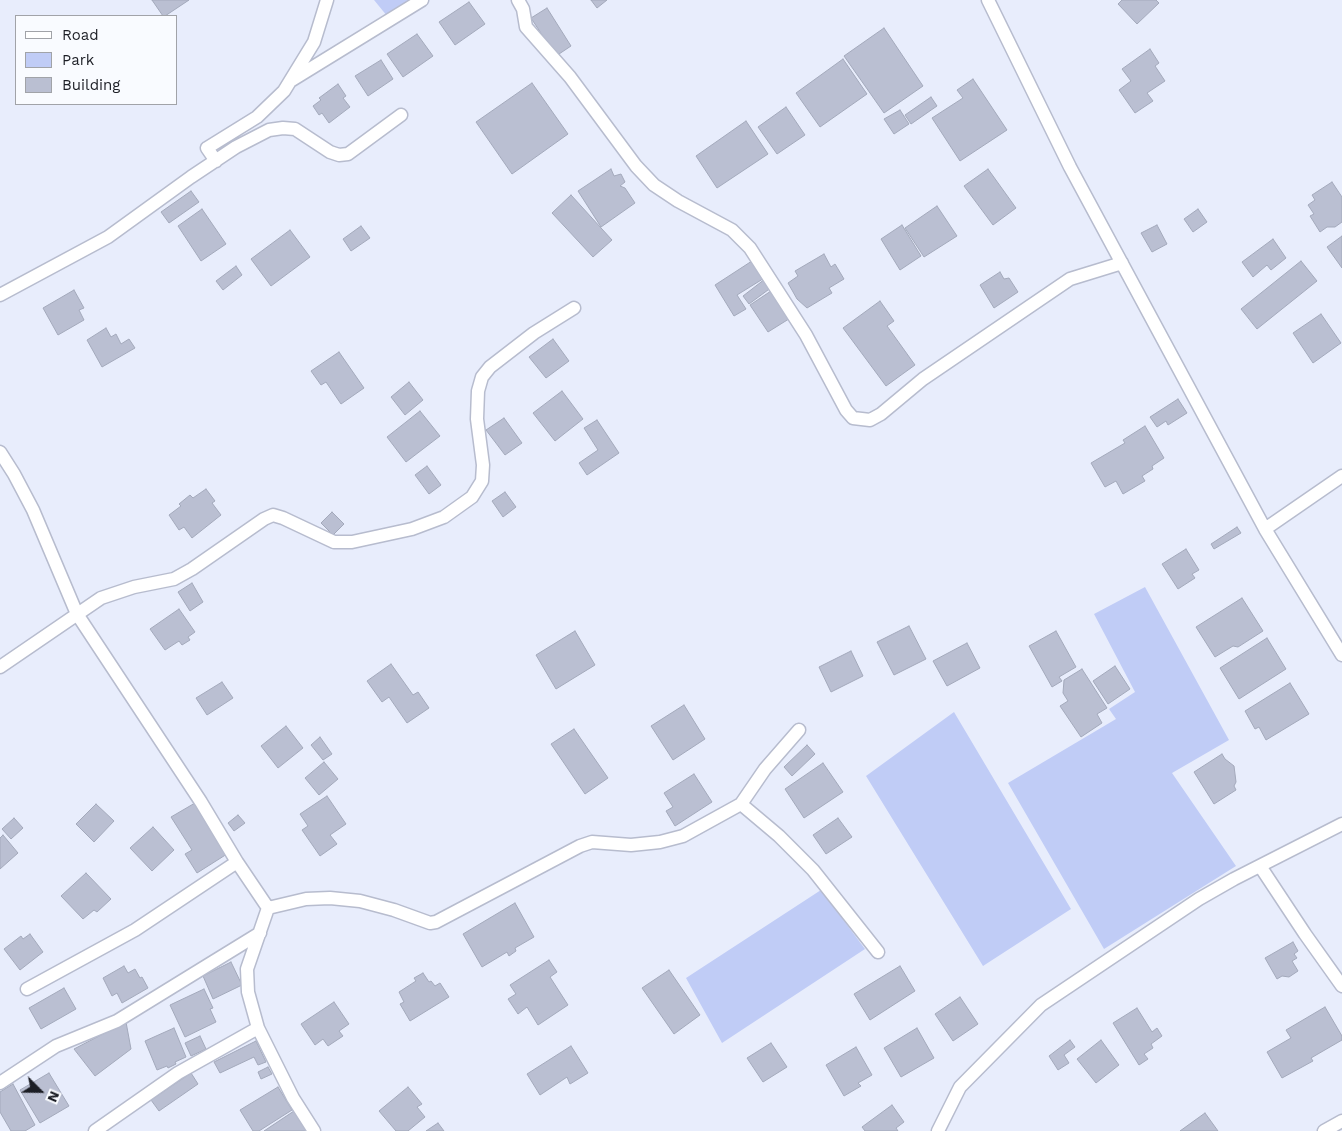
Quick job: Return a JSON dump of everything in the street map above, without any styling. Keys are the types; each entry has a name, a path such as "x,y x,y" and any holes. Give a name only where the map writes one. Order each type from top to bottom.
{"street":[{"path":"216,161 207,148 257,117 284,91 314,42 327,0"},
{"path":"290,81 422,0"},
{"path":"518,0 526,27 570,76 636,166 654,184 678,201 732,230 750,248 806,335 846,410 853,418 870,420 881,414 923,379 1070,279 1122,263"},
{"path":"988,0 1070,167 1265,529 1342,655"},
{"path":"0,295 108,237 236,147 268,130 295,129 330,152 339,155 348,154 401,115"},
{"path":"0,667 101,598 116,592 174,579 192,569 264,519 273,515 334,542 352,542 412,529 444,517 472,497 482,480 477,419 478,391 482,377 490,368 534,333 574,308"},
{"path":"0,452 33,510 77,614 268,908"},
{"path":"1265,529 1342,476"},
{"path":"268,908 306,899 330,898 360,901 394,910 430,923 436,922 580,846 592,842 631,845 660,842 683,836 741,804 765,769 799,730"},
{"path":"741,804 779,836 813,870 878,952"},
{"path":"939,1130 960,1087 1042,1005 1199,898 1342,824"},
{"path":"27,989 135,930 237,862"},
{"path":"1260,866 1342,986"},
{"path":"268,908 247,969 248,992 258,1028 293,1098 314,1131"},
{"path":"0,1083 56,1046 117,1020 260,933"},
{"path":"95,1131 178,1073 258,1028"},
{"path":"1324,1131 1342,1121"}],"green space":[{"path":"374,0 423,0 392,22"},
{"path":"1145,587 1229,740 1172,773 1236,866 1104,949 1008,783 1116,719 1109,709 1135,692 1094,614"},
{"path":"954,712 1071,909 983,966 866,776"},
{"path":"821,890 865,949 722,1043 686,978"}],"building":[{"path":"152,0 189,0 166,15 162,15"},
{"path":"591,0 607,0 597,8"},
{"path":"1122,0 1156,0 1159,3 1137,24 1118,4"},
{"path":"469,2 485,24 455,45 439,22"},
{"path":"547,8 571,46 556,56 531,18"},
{"path":"884,28 923,86 884,113 844,56"},
{"path":"417,34 433,56 403,77 387,54"},
{"path":"1150,49 1159,63 1155,66 1165,81 1147,93 1153,101 1135,113 1119,90 1131,81 1122,69"},
{"path":"843,59 867,94 820,127 796,93"},
{"path":"381,60 393,79 368,96 355,76"},
{"path":"973,79 1007,130 960,161 932,118 963,98 957,90"},
{"path":"532,83 568,134 512,174 476,122"},
{"path":"338,84 346,96 343,98 350,107 329,123 322,113 319,115 313,106 321,100 319,98"},
{"path":"931,97 937,106 911,124 905,115"},
{"path":"786,107 805,135 777,154 758,127"},
{"path":"900,110 909,124 894,134 884,119"},
{"path":"746,121 768,154 717,188 696,156"},
{"path":"611,169 614,176 621,174 625,182 620,186 625,188 635,203 601,227 578,191"},
{"path":"988,169 1016,208 993,225 964,186"},
{"path":"1332,182 1342,197 1342,222 1335,227 1327,227 1320,232 1310,216 1314,214 1308,205 1315,200 1312,195"},
{"path":"191,191 199,202 169,223 161,212"},
{"path":"571,195 612,240 593,257 552,213"},
{"path":"937,206 957,236 924,257 905,228"},
{"path":"202,209 226,244 201,261 178,226"},
{"path":"1198,209 1207,222 1193,232 1184,219"},
{"path":"902,225 921,256 900,270 881,239"},
{"path":"1157,225 1167,244 1152,252 1141,233"},
{"path":"361,226 370,238 351,251 343,239"},
{"path":"290,230 310,257 271,286 251,259"},
{"path":"1342,236 1342,268 1327,247"},
{"path":"1273,239 1286,258 1271,270 1267,265 1253,277 1242,262"},
{"path":"824,254 831,267 835,264 844,279 829,288 832,293 807,308 797,299 788,283 798,276 795,271"},
{"path":"755,259 766,277 737,295 746,309 734,316 715,285"},
{"path":"1301,261 1317,281 1257,329 1241,309"},
{"path":"236,266 242,275 223,290 216,281"},
{"path":"1000,272 1004,279 1009,278 1018,292 994,308 980,285"},
{"path":"765,279 772,287 749,304 743,296"},
{"path":"774,289 792,317 768,332 750,305"},
{"path":"74,290 84,308 79,310 84,320 58,335 43,308"},
{"path":"880,301 894,321 887,326 915,365 886,386 843,328"},
{"path":"1321,314 1341,343 1313,363 1293,333"},
{"path":"106,328 111,337 116,334 121,344 129,339 135,348 102,367 87,340"},
{"path":"553,339 569,361 546,378 529,357"},
{"path":"339,352 364,388 341,404 326,382 321,385 311,371"},
{"path":"409,382 423,400 405,415 391,397"},
{"path":"562,391 583,419 555,441 533,413"},
{"path":"1178,399 1187,413 1168,425 1166,421 1157,427 1150,417"},
{"path":"420,411 440,436 406,462 387,437"},
{"path":"504,418 522,443 505,455 486,430"},
{"path":"597,420 619,453 587,475 579,463 598,450 584,428"},
{"path":"1145,426 1164,458 1152,466 1153,469 1142,476 1145,481 1123,494 1116,481 1105,487 1091,463 1125,443 1123,440"},
{"path":"427,466 441,485 429,494 415,475"},
{"path":"206,489 215,501 212,503 221,515 192,538 184,527 179,530 169,515 181,506 179,504 190,495 193,498"},
{"path":"505,492 516,507 503,517 492,501"},
{"path":"332,512 344,524 333,535 321,523"},
{"path":"1237,527 1241,533 1214,549 1211,544"},
{"path":"1186,549 1199,570 1192,574 1195,578 1178,589 1162,564"},
{"path":"192,583 203,602 190,611 178,592"},
{"path":"1242,598 1263,631 1238,647 1233,646 1215,657 1196,627"},
{"path":"179,609 195,632 188,637 190,640 182,645 179,641 165,650 150,629"},
{"path":"909,626 926,659 894,675 877,642"},
{"path":"575,631 595,665 556,689 536,655"},
{"path":"1056,631 1076,667 1059,677 1062,681 1052,687 1029,646"},
{"path":"1267,638 1286,669 1239,699 1220,668"},
{"path":"967,643 980,668 947,686 933,661"},
{"path":"851,651 863,676 831,692 819,667"},
{"path":"391,664 413,695 418,692 429,708 407,723 389,697 382,702 367,681"},
{"path":"1115,666 1130,689 1108,704 1093,681"},
{"path":"1082,669 1107,708 1097,714 1102,723 1081,737 1060,706 1068,701 1063,693 1064,680"},
{"path":"222,682 233,698 207,715 196,698"},
{"path":"1290,683 1309,714 1266,740 1259,727 1255,729 1245,711"},
{"path":"684,705 705,739 673,760 651,726"},
{"path":"286,726 303,748 278,768 261,746"},
{"path":"574,729 608,778 585,794 551,744"},
{"path":"320,737 332,754 323,760 311,745"},
{"path":"807,745 815,754 792,776 784,767"},
{"path":"1222,754 1234,766 1236,782 1234,786 1236,790 1214,804 1194,772"},
{"path":"324,762 338,779 319,795 305,778"},
{"path":"823,763 843,792 804,818 785,789"},
{"path":"694,774 712,802 675,826 666,811 673,807 664,793"},
{"path":"327,796 346,824 330,835 337,844 320,856 302,830 308,826 300,814"},
{"path":"195,803 227,854 197,873 185,854 192,850 171,817"},
{"path":"96,804 114,821 94,842 76,824"},
{"path":"238,815 245,823 234,831 228,823"},
{"path":"14,818 23,828 11,839 2,829"},
{"path":"838,818 852,837 826,854 813,835"},
{"path":"153,827 174,850 152,871 130,848"},
{"path":"3,835 18,853 0,869 0,838"},
{"path":"86,873 111,899 97,912 94,910 83,919 61,896"},
{"path":"515,903 534,937 515,948 516,951 509,956 507,952 482,967 463,934"},
{"path":"30,934 43,952 20,970 4,949 21,936 23,939"},
{"path":"1293,942 1298,951 1294,954 1297,958 1292,961 1298,971 1289,977 1282,976 1277,979 1265,958"},
{"path":"549,960 557,972 550,977 568,1005 538,1025 527,1007 518,1014 508,999 516,994 510,985"},
{"path":"231,962 242,985 213,999 203,976"},
{"path":"124,966 128,973 135,969 148,988 122,1003 117,993 112,996 103,978"},
{"path":"900,966 915,991 870,1020 854,994"},
{"path":"669,970 700,1015 674,1034 642,988"},
{"path":"423,973 429,982 431,981 435,986 440,983 449,997 410,1021 400,1004 404,1002 399,992 416,981 414,978"},
{"path":"64,988 76,1009 41,1029 29,1008"},
{"path":"204,989 213,1008 210,1009 216,1022 185,1037 170,1005"},
{"path":"960,997 978,1024 953,1041 935,1014"},
{"path":"334,1002 349,1024 339,1031 343,1036 328,1046 323,1039 315,1045 301,1024"},
{"path":"1325,1007 1342,1036 1342,1040 1311,1058 1313,1061 1282,1078 1267,1052 1291,1038 1286,1030"},
{"path":"1137,1008 1152,1032 1157,1028 1162,1036 1151,1044 1153,1048 1144,1054 1148,1059 1139,1065 1113,1023"},
{"path":"126,1022 131,1049 95,1076 74,1049"},
{"path":"174,1028 186,1057 168,1068 167,1066 157,1070 145,1041"},
{"path":"917,1028 934,1058 901,1077 884,1048"},
{"path":"200,1036 206,1049 191,1056 185,1043"},
{"path":"1070,1040 1075,1047 1064,1055 1069,1063 1058,1070 1049,1056"},
{"path":"1101,1040 1119,1065 1096,1083 1077,1059"},
{"path":"256,1041 266,1062 258,1065 254,1057 220,1073 214,1062"},
{"path":"771,1043 787,1067 763,1082 747,1058"},
{"path":"571,1046 588,1073 570,1084 567,1077 540,1095 527,1074"},
{"path":"856,1047 872,1075 858,1083 861,1086 844,1096 826,1065"},
{"path":"268,1067 272,1074 261,1079 258,1072"},
{"path":"49,1073 69,1106 40,1123 20,1090"},
{"path":"191,1073 198,1084 159,1111 151,1100"},
{"path":"13,1084 35,1125 25,1131 11,1131 0,1112 0,1092"},
{"path":"278,1087 292,1110 259,1131 253,1131 240,1110"},
{"path":"408,1087 422,1104 417,1107 425,1117 408,1131 396,1131 379,1111"},
{"path":"892,1105 904,1122 896,1128 898,1131 865,1131 862,1127"},
{"path":"294,1111 307,1131 264,1131"},
{"path":"1205,1113 1218,1131 1180,1131"},
{"path":"438,1123 444,1131 426,1131"}]}
